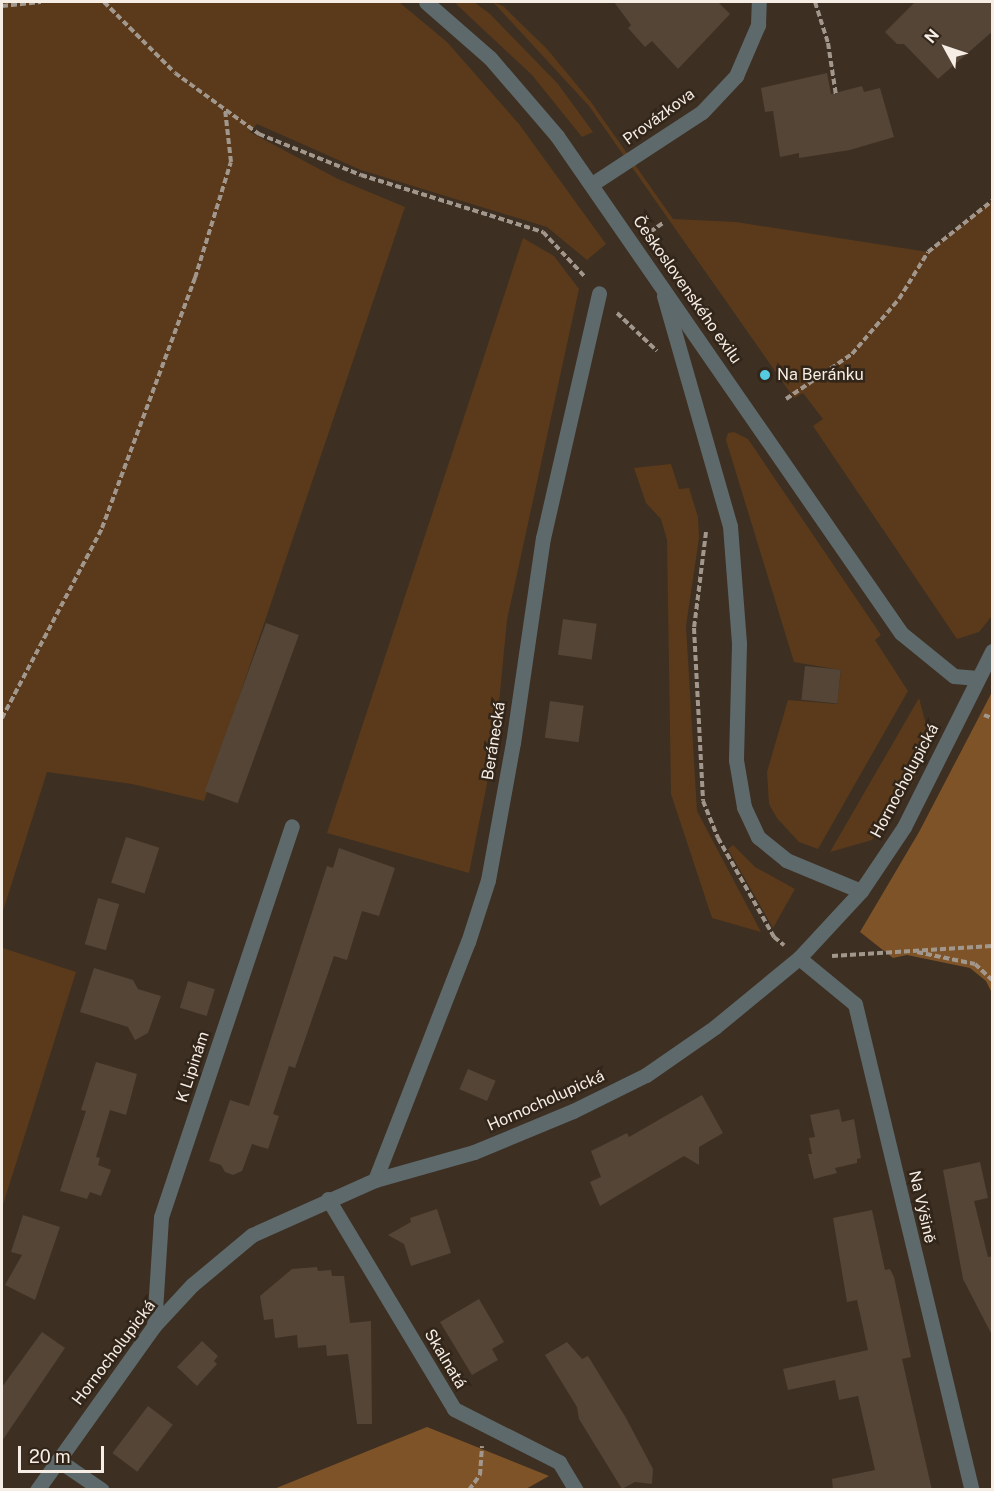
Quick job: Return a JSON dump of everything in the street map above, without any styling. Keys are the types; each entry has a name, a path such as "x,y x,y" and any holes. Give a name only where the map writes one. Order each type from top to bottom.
{"street":[{"name":"Československého exilu","path":"426,2 515,84 592,184 901,633 954,676 978,678"},
{"name":"Provázkova","path":"592,184 702,112 736,76 758,25 759,2"},
{"path":"660,283 730,526 739,644 736,760 744,807 758,837 786,860 861,891"},
{"name":"Beránecká","path":"375,1180 468,942 488,880 513,743 543,538 599,294"},
{"name":"Hornocholupická","path":"37,1490 154,1326 192,1284 252,1235 328,1199 375,1180 474,1152 573,1111 646,1074 715,1027 799,958 861,891 904,827 993,651"},
{"name":"K Lipinám","path":"154,1326 161,1217 292,826"},
{"name":"Na Výšině","path":"799,958 855,1004 972,1490"},
{"name":"Skalnatá","path":"328,1199 454,1409 559,1462 576,1490"},
{"path":"58,1460 102,1490"}],"path":[{"path":"2,6 41,2"},
{"path":"104,2 175,73 259,134 361,175 543,232 639,338 660,354"},
{"path":"815,2 828,44 836,95"},
{"path":"2,718 102,528 195,278 231,162 225,109"},
{"path":"786,399 852,354 899,299 928,252 993,201"},
{"path":"647,234 663,223"},
{"path":"707,527 694,628 703,801 711,825 774,937"},
{"path":"799,958 993,946"},
{"path":"909,951 975,964 993,980"},
{"path":"469,1490 480,1475 482,1423"}],"shaded area":[{"path":"2,2 399,2 447,42 519,124 606,244 587,260 547,227 361,170 257,124 250,132 338,179 405,207 204,801 132,784 47,772 2,914"},
{"path":"454,2 474,2 490,14 558,84 593,132 582,137 532,75"},
{"path":"493,2 503,6 547,49 591,102 673,219 736,222 928,252 992,201 992,616 979,632 957,639 813,426 823,419 803,393 794,398 589,106"},
{"path":"523,238 554,256 579,289 507,620 495,744 469,873 327,833"},
{"path":"734,432 748,439 881,635 875,640 908,691 818,849 799,842 777,818 769,804 767,772 788,700 837,704 841,670 794,662 726,440 728,433"},
{"path":"671,464 679,489 689,488 698,517 699,538 686,626 697,811 761,932 712,918 671,794 667,540 661,519 646,503 634,468"},
{"path":"992,692 992,993 986,981 970,968 907,955 893,958 860,932 919,832"},
{"path":"919,698 930,740 914,781 872,840 830,852"},
{"path":"733,845 755,867 795,889 773,928 728,849"},
{"path":"3,948 76,972 2,1208 2,952"},
{"path":"427,1427 549,1476 526,1489 274,1489"}],"building":[{"path":"614,2 718,2 730,14 678,69 652,41 645,47 628,28 631,25"},
{"path":"915,2 993,2 993,31 938,79 904,44 897,44 885,32"},
{"path":"827,73 831,94 862,86 864,92 880,88 894,137 850,150 799,158 799,153 780,157 773,111 765,112 761,88"},
{"path":"563,619 597,624 592,659 558,655"},
{"path":"266,623 299,635 238,803 205,791"},
{"path":"805,666 841,670 837,704 801,700"},
{"path":"550,701 584,706 579,742 545,738"},
{"path":"126,837 159,848 144,893 111,883"},
{"path":"339,848 395,868 379,916 362,911 347,960 334,956 295,1068 289,1066 273,1114 279,1116 268,1149 252,1144 242,1171 233,1175 225,1172 221,1165 209,1161 230,1100 249,1106 327,866 333,868"},
{"path":"98,898 119,904 106,950 85,944"},
{"path":"94,968 133,980 138,989 161,996 148,1033 135,1040 128,1027 80,1012"},
{"path":"188,981 215,989 207,1016 180,1008"},
{"path":"96,1062 137,1074 126,1115 110,1110 96,1157 100,1158 98,1165 111,1170 101,1196 90,1192 87,1199 60,1191 86,1111 81,1110"},
{"path":"468,1069 496,1081 487,1101 459,1089"},
{"path":"702,1095 723,1133 699,1147 699,1165 684,1156 600,1206 590,1182 601,1177 591,1151 627,1133 629,1137"},
{"path":"839,1109 842,1122 854,1119 861,1158 857,1159 857,1163 835,1168 837,1173 814,1179 808,1154 812,1154 809,1138 815,1137 810,1115"},
{"path":"980,1162 988,1198 974,1201 988,1257 993,1256 993,1337 963,1279 943,1170"},
{"path":"437,1209 451,1253 411,1266 404,1244 388,1235 411,1222 410,1218"},
{"path":"872,1210 885,1270 890,1269 894,1277 911,1357 902,1359 932,1490 833,1490 832,1479 875,1470 858,1396 839,1400 835,1380 788,1390 783,1369 868,1350 857,1300 847,1302 833,1218"},
{"path":"23,1215 60,1227 35,1300 5,1285 22,1255 11,1252"},
{"path":"317,1267 318,1271 331,1270 332,1276 344,1276 350,1323 371,1321 372,1424 357,1424 348,1354 327,1356 326,1345 298,1348 297,1335 275,1338 273,1319 264,1320 260,1296 292,1269"},
{"path":"479,1299 504,1342 492,1349 498,1360 472,1375 440,1322"},
{"path":"42,1332 65,1348 2,1441 2,1387"},
{"path":"202,1341 218,1356 214,1361 217,1364 197,1386 177,1367"},
{"path":"567,1342 582,1359 588,1356 626,1418 653,1469 652,1484 635,1482 622,1489 579,1419 577,1407 545,1355"},
{"path":"148,1406 173,1425 137,1472 112,1453"}],"place":[{"name":"Na Beránku","path":"765,375"}]}
